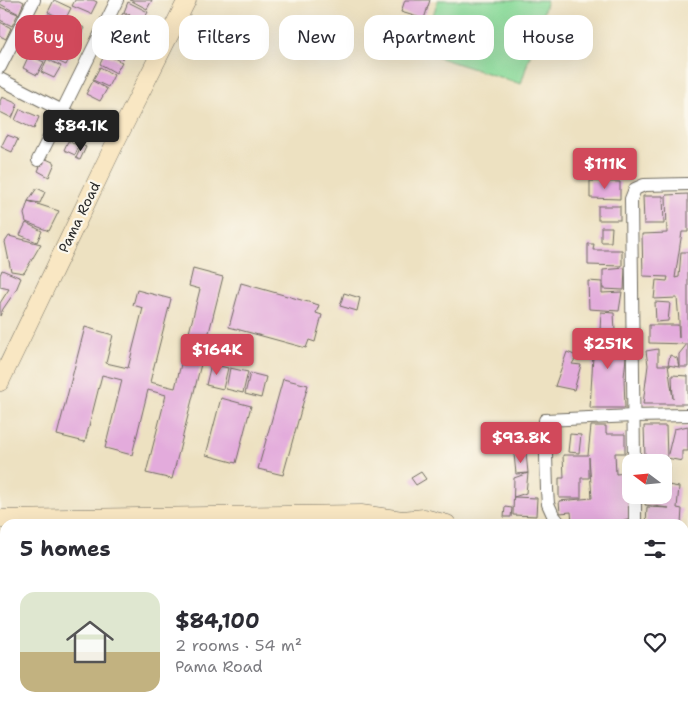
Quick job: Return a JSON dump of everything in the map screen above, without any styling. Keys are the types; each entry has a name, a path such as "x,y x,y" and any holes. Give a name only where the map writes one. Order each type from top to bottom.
{"street":[{"path":"0,67 34,0"},
{"path":"38,160 118,0"},
{"name":"Pama Road","path":"0,382 117,139 187,0"},
{"path":"0,79 117,139"},
{"path":"634,454 631,199 635,189 644,185 688,184"},
{"path":"556,519 548,504 545,420 688,415"},
{"path":"635,504 635,519"},
{"path":"0,519 361,514 388,519"}],"green space":[{"path":"438,0 547,0 542,15 504,15 504,60 528,60 521,84 446,60 494,60 494,15 433,15"}],"building":[{"path":"1,0 20,0 24,2 19,14 0,4"},
{"path":"54,0 71,8 68,15 54,15 48,12"},
{"path":"75,0 93,0 97,2 91,14 72,6"},
{"path":"130,0 152,0 147,9"},
{"path":"405,0 430,0 425,15 411,15 401,12"},
{"path":"128,2 148,12 146,15 130,15 124,12"},
{"path":"0,7 18,14 15,15 12,26 0,20"},
{"path":"0,22 11,28 6,39 0,36"},
{"path":"27,60 44,62 37,75 23,68"},
{"path":"47,60 61,66 54,78 41,72"},
{"path":"55,60 68,60 66,65"},
{"path":"102,60 118,60 122,62 116,73 100,64"},
{"path":"100,67 114,75 108,87 93,80"},
{"path":"93,81 107,89 100,101 86,94"},
{"path":"2,97 18,104 12,118 0,112"},
{"path":"20,109 39,117 34,129 15,120"},
{"path":"7,135 18,139 12,152 1,147"},
{"path":"68,141 79,146 75,155 64,150"},
{"path":"82,145 86,147 80,160 76,158"},
{"path":"44,158 55,163 49,177 38,171"},
{"path":"590,181 620,182 620,199 590,198"},
{"path":"37,188 45,192 40,203 28,201"},
{"path":"688,194 688,232 682,232 675,278 679,277 681,252 688,252 688,367 679,367 679,354 687,344 649,343 649,325 678,325 679,338 679,321 677,298 654,299 656,280 667,281 668,277 643,276 642,234 667,233 666,195"},
{"path":"643,196 663,196 664,224 644,224"},
{"path":"28,201 59,211 49,231 26,222 24,214"},
{"path":"598,206 620,206 620,220 598,220"},
{"path":"26,223 42,231 37,242 20,235"},
{"path":"601,227 612,227 611,242 601,242"},
{"path":"9,236 41,244 24,273 11,271 5,242"},
{"path":"588,244 594,244 593,250 622,250 622,266 588,265"},
{"path":"625,268 624,290 603,289 603,270"},
{"path":"193,269 223,277 172,479 146,473 166,395 148,390 132,455 105,448 122,380 102,375 85,442 57,435 85,327 113,335 106,363 128,368 143,308 133,305 137,290 171,299 150,382 175,388 200,289 189,286"},
{"path":"2,270 21,278 0,316 0,303 9,289 0,287"},
{"path":"588,281 602,282 602,293 622,292 619,311 589,309"},
{"path":"241,283 319,305 316,313 322,315 315,342 309,340 306,348 229,327"},
{"path":"344,293 360,298 357,311 340,306"},
{"path":"655,302 670,303 668,321 656,322"},
{"path":"601,312 614,313 615,331 600,331"},
{"path":"590,332 625,333 625,408 590,408 593,356 589,356"},
{"path":"658,349 658,365 668,365 673,399 672,375 688,376 688,404 643,404 648,365 646,351"},
{"path":"567,352 577,356 572,364 581,365 574,390 555,386"},
{"path":"670,355 677,358 679,367 668,365"},
{"path":"211,364 228,368 223,389 206,385"},
{"path":"230,368 248,372 243,393 226,389"},
{"path":"250,373 266,377 261,398 245,394"},
{"path":"283,379 308,385 283,475 258,469"},
{"path":"221,398 251,406 236,463 206,455"},
{"path":"591,426 606,426 606,434 625,434 625,453 615,453 616,474 622,473 622,504 628,504 629,519 572,519 571,512 560,513 559,501 592,498 589,457 589,478 581,478 581,498 559,498 559,478 564,478 563,455 588,455"},
{"path":"644,426 666,426 667,454 645,454"},
{"path":"688,426 688,451 682,451 682,461 672,459 672,454 668,454 674,429"},
{"path":"514,432 533,432 533,449 514,449"},
{"path":"570,434 581,435 579,453 568,452"},
{"path":"526,453 528,473 516,474 514,454"},
{"path":"421,472 426,479 416,485 411,478"},
{"path":"528,473 526,493 514,497 537,498 536,516 513,515 514,478"},
{"path":"672,486 679,487 677,508 682,509 681,519 646,519 647,507 669,508 645,505 672,504"},
{"path":"505,507 512,508 511,517 504,517"}]}
